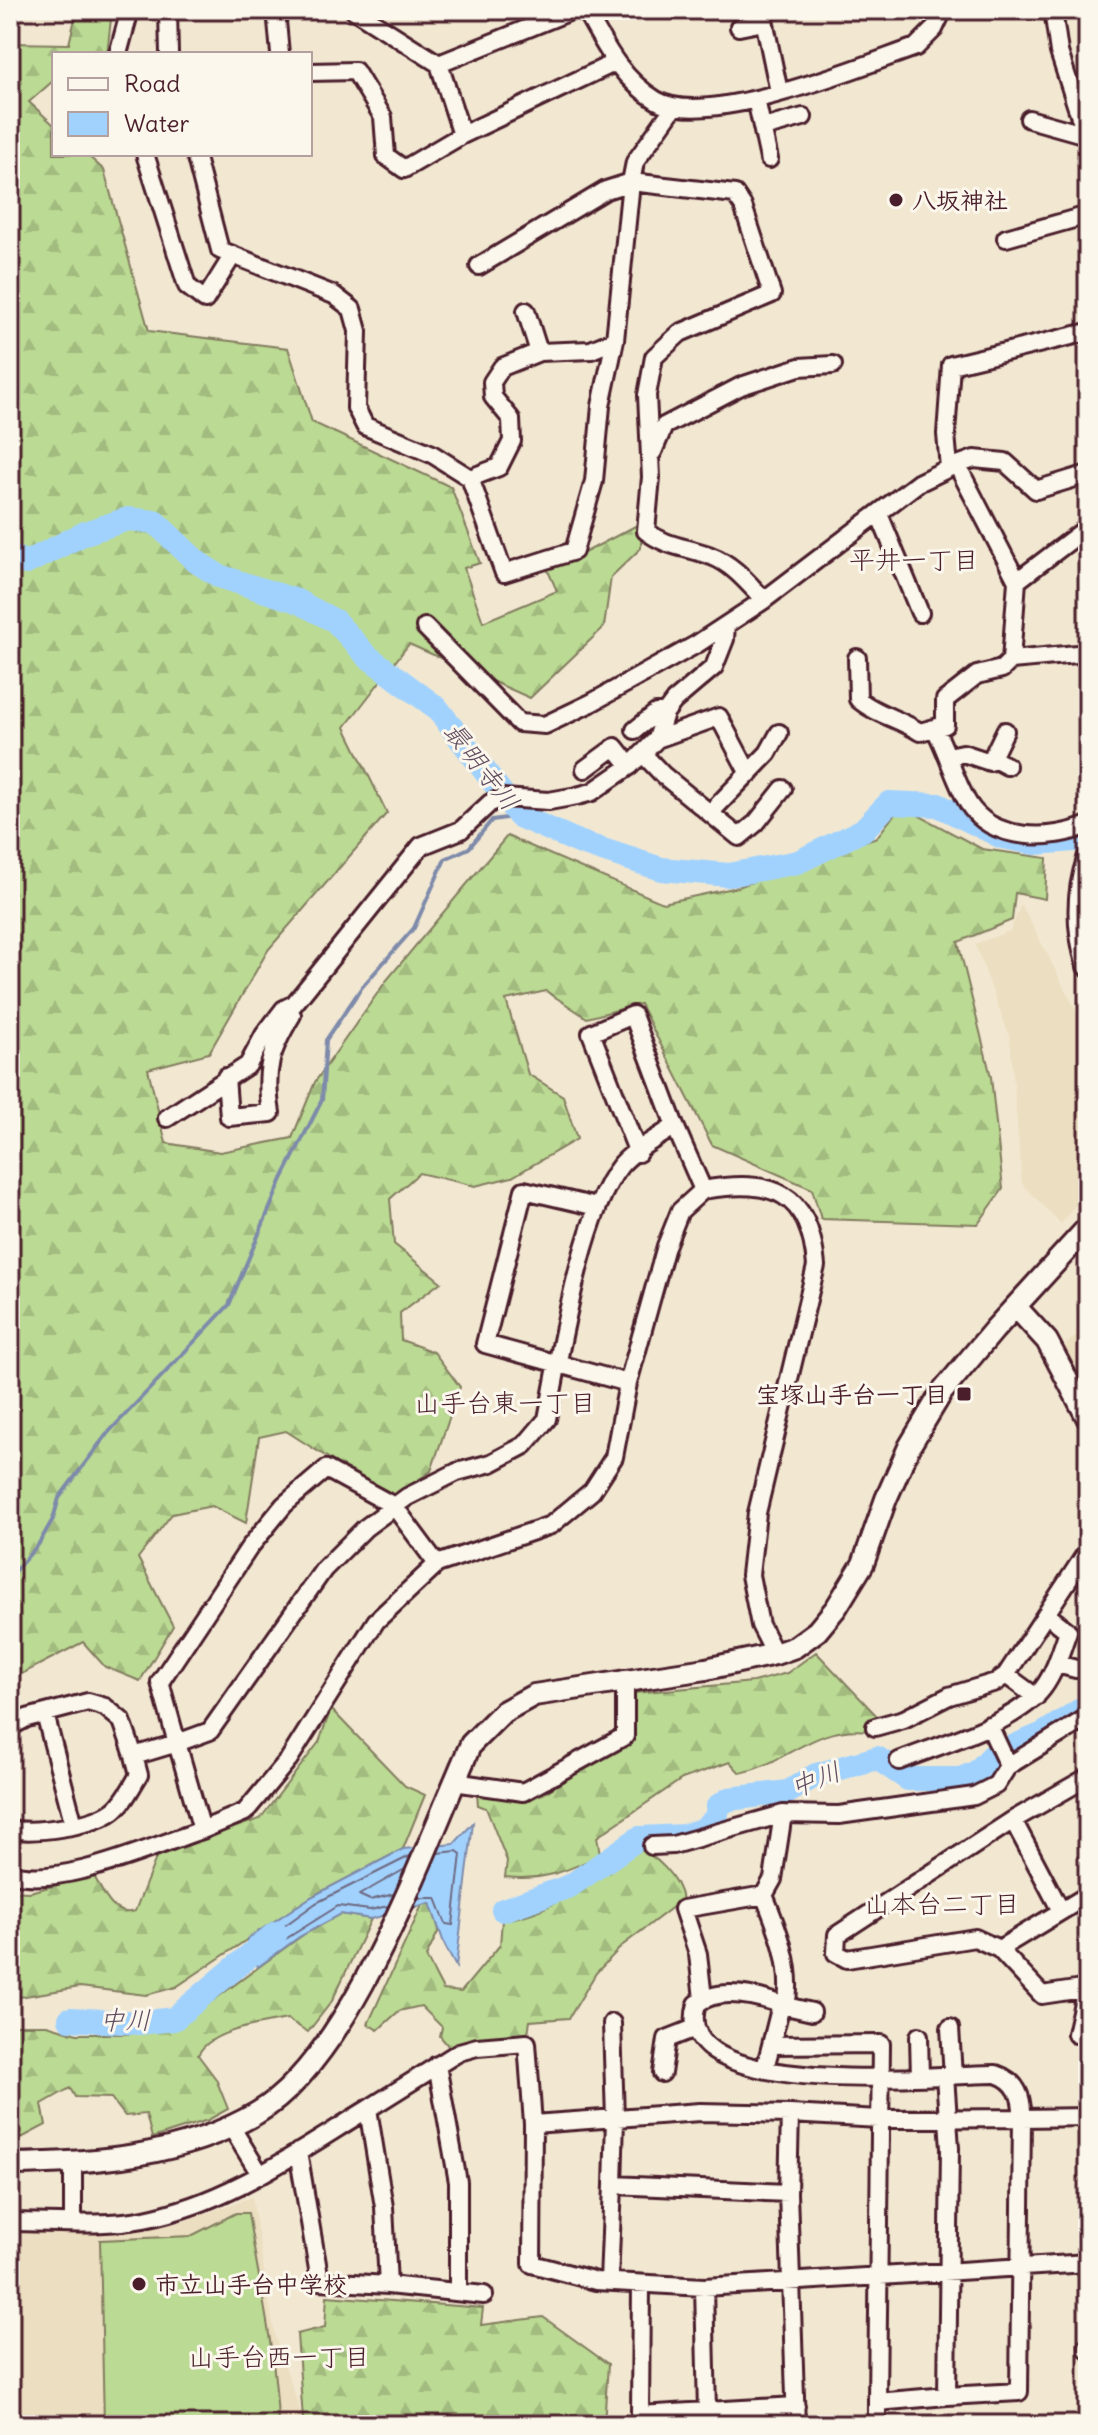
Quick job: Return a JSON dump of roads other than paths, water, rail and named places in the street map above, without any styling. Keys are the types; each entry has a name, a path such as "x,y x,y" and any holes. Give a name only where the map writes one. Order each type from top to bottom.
{"street":[{"path":"119,52 130,10"},
{"path":"168,10 169,52"},
{"path":"276,10 280,52"},
{"path":"354,10 439,64 462,135"},
{"path":"439,64 573,10"},
{"path":"585,10 614,63 657,100 674,107 709,109 756,99 916,47 934,29 943,10"},
{"path":"1053,10 1059,52 1087,139"},
{"path":"739,27 763,16 779,92"},
{"path":"312,72 355,71 383,117 386,156 404,169 462,135 614,63"},
{"path":"756,99 769,159"},
{"path":"196,156 220,250 334,295 352,309 358,331 356,408 365,426 432,454 470,478 504,573 574,551 594,481 601,406 615,340 635,162 674,107"},
{"path":"763,128 803,117"},
{"path":"1029,119 1087,139"},
{"path":"146,156 187,286 205,300 233,255"},
{"path":"479,266 606,190 631,182 735,194 743,206 772,294 680,333 654,357 647,395 650,461 646,531 676,547 713,557 734,569 764,600"},
{"path":"1006,238 1088,215"},
{"path":"526,311 539,352"},
{"path":"1011,660 1017,581 953,467 946,434 951,365 1088,332"},
{"path":"470,478 499,467 512,441 511,419 493,397 492,382 502,367 539,352 591,350 615,340"},
{"path":"650,461 664,426 681,417 751,383 799,367 833,365"},
{"path":"425,627 519,723 545,725 591,703 726,625 764,600 918,483 974,459 1005,462 1036,490 1088,474"},
{"path":"879,514 920,613"},
{"path":"1017,581 1088,527"},
{"path":"226,1077 229,1117 271,1113 265,1077 294,1004 421,846 448,838 490,803 503,798 549,801 577,796 592,792 630,766 657,739 665,713 714,667 725,639 726,625"},
{"path":"857,658 858,699 868,708 898,718 920,732 945,725 945,700 977,675 1002,669 1011,660 1088,653"},
{"path":"635,730 656,713 665,713"},
{"path":"657,739 719,717 749,774"},
{"path":"935,729 971,807 997,827 1022,834 1053,836 1088,825"},
{"path":"948,756 963,753 981,762 999,762 1005,731"},
{"path":"711,812 768,753 779,733"},
{"path":"585,769 615,747 630,766"},
{"path":"643,754 663,775 739,837 756,823 783,789"},
{"path":"1088,859 1081,883 1080,934 1088,966"},
{"path":"167,1118 248,1065 264,1035 284,1009 294,1004"},
{"path":"638,1153 591,1033 633,1015 703,1190"},
{"path":"134,1756 210,1731 324,1569 365,1528 394,1506 457,1472 491,1463 525,1445 547,1419 597,1207 621,1165 675,1126"},
{"path":"10,1873 20,1876 68,1873 202,1830 245,1812 289,1759 376,1621 437,1564 551,1525 592,1491 614,1457 628,1383 666,1246 680,1211 703,1190 736,1184 761,1186 786,1197 801,1212 814,1235 816,1266 757,1513 750,1575 760,1625 775,1654"},
{"path":"597,1207 524,1190 485,1344 628,1383"},
{"path":"10,2164 73,2163 177,2148 258,2113 294,2082 350,2012 471,1744 503,1712 534,1695 706,1669 775,1654 795,1647 817,1631 836,1608 863,1564 909,1447 942,1392 1088,1227"},
{"path":"1016,1307 1047,1341 1088,1419"},
{"path":"202,1830 160,1682 249,1548 284,1505 326,1469 394,1506 437,1564"},
{"path":"875,1727 904,1719 949,1696 996,1682 1006,1675 1088,1550"},
{"path":"899,1761 989,1725 1036,1697 1057,1664 1068,1631 1046,1614"},
{"path":"1057,1664 1076,1669"},
{"path":"1006,1675 1036,1697"},
{"path":"454,1782 523,1792 625,1736 625,1679"},
{"path":"10,1727 88,1702 105,1707 122,1721 139,1775 113,1811 74,1825 35,1831 10,1829"},
{"path":"45,1714 74,1825"},
{"path":"652,1846 673,1845 783,1814 839,1815 961,1800 996,1785 1008,1766 1088,1717"},
{"path":"989,1725 1008,1766"},
{"path":"1076,2034 1087,1989 1042,1995 999,1949 975,1938 847,1959 836,1953 834,1947 837,1935 1013,1820 1088,1777"},
{"path":"765,2068 790,1990 764,1895 773,1879 783,1814"},
{"path":"1013,1820 1061,1911"},
{"path":"764,1895 683,1909 698,1954 703,1999 694,2013 695,2028 719,2053 765,2068 818,2078 1004,2077 1016,2087 1022,2104 1019,2392 877,2402"},
{"path":"999,1949 1088,1895"},
{"path":"703,1999 736,1995 812,2012"},
{"path":"609,2281 615,2119 612,2023"},
{"path":"662,2073 667,2039 695,2028"},
{"path":"947,2396 950,2028"},
{"path":"919,2036 920,2077"},
{"path":"10,2222 141,2219 217,2198 298,2152 437,2065 477,2047 527,2043 533,2124 532,2264 609,2281 704,2287 1088,2263"},
{"path":"771,2045 881,2044 877,2425"},
{"path":"437,2065 458,2182 458,2292"},
{"path":"368,2109 384,2207 388,2285"},
{"path":"533,2124 700,2112 879,2119 1088,2117"},
{"path":"790,2114 788,2193 796,2425"},
{"path":"230,2125 260,2174"},
{"path":"298,2152 320,2281 484,2295"},
{"path":"73,2163 73,2222"},
{"path":"613,2185 788,2193"},
{"path":"641,2284 640,2415 718,2416 796,2406"},
{"path":"704,2287 718,2416"}],"water":[{"path":"473,1823 456,1967 430,1903 371,1919 341,1914 299,1937 258,1967 247,1939 311,1897 403,1849 454,1844"}],"waterway":[{"name":"最明寺川","path":"10,555 26,563 85,533 128,519 155,522 197,562 219,576 297,601 335,621 367,656 437,708 519,816 581,843 661,869 729,875 798,862 863,830 889,803 938,805 1002,837 1035,843 1088,839"},
{"path":"10,1576 38,1545 53,1519 59,1498 107,1434 229,1305 282,1179 322,1100 326,1040 362,987 414,928 445,859 469,848 492,820 519,816"},
{"name":"中川","path":"503,1910 570,1886 639,1838 684,1836 704,1829 716,1818 718,1806 729,1799 788,1792 816,1775 877,1758 908,1779 960,1779 977,1772 993,1755 1043,1734 1088,1705"},
{"name":"中川","path":"70,2019 139,2023 174,2019 276,1933"}],"place":[{"name":"八坂神社","path":"896,200"},
{"name":"宝塚山手台一丁目","path":"964,1394"},
{"name":"市立山手台中学校","path":"139,2284"}],"district":[{"name":"平井一丁目","path":"914,559"},
{"name":"山手台東一丁目","path":"505,1402"},
{"name":"山本台二丁目","path":"942,1903"},
{"name":"山手台西一丁目","path":"279,2356"}]}
